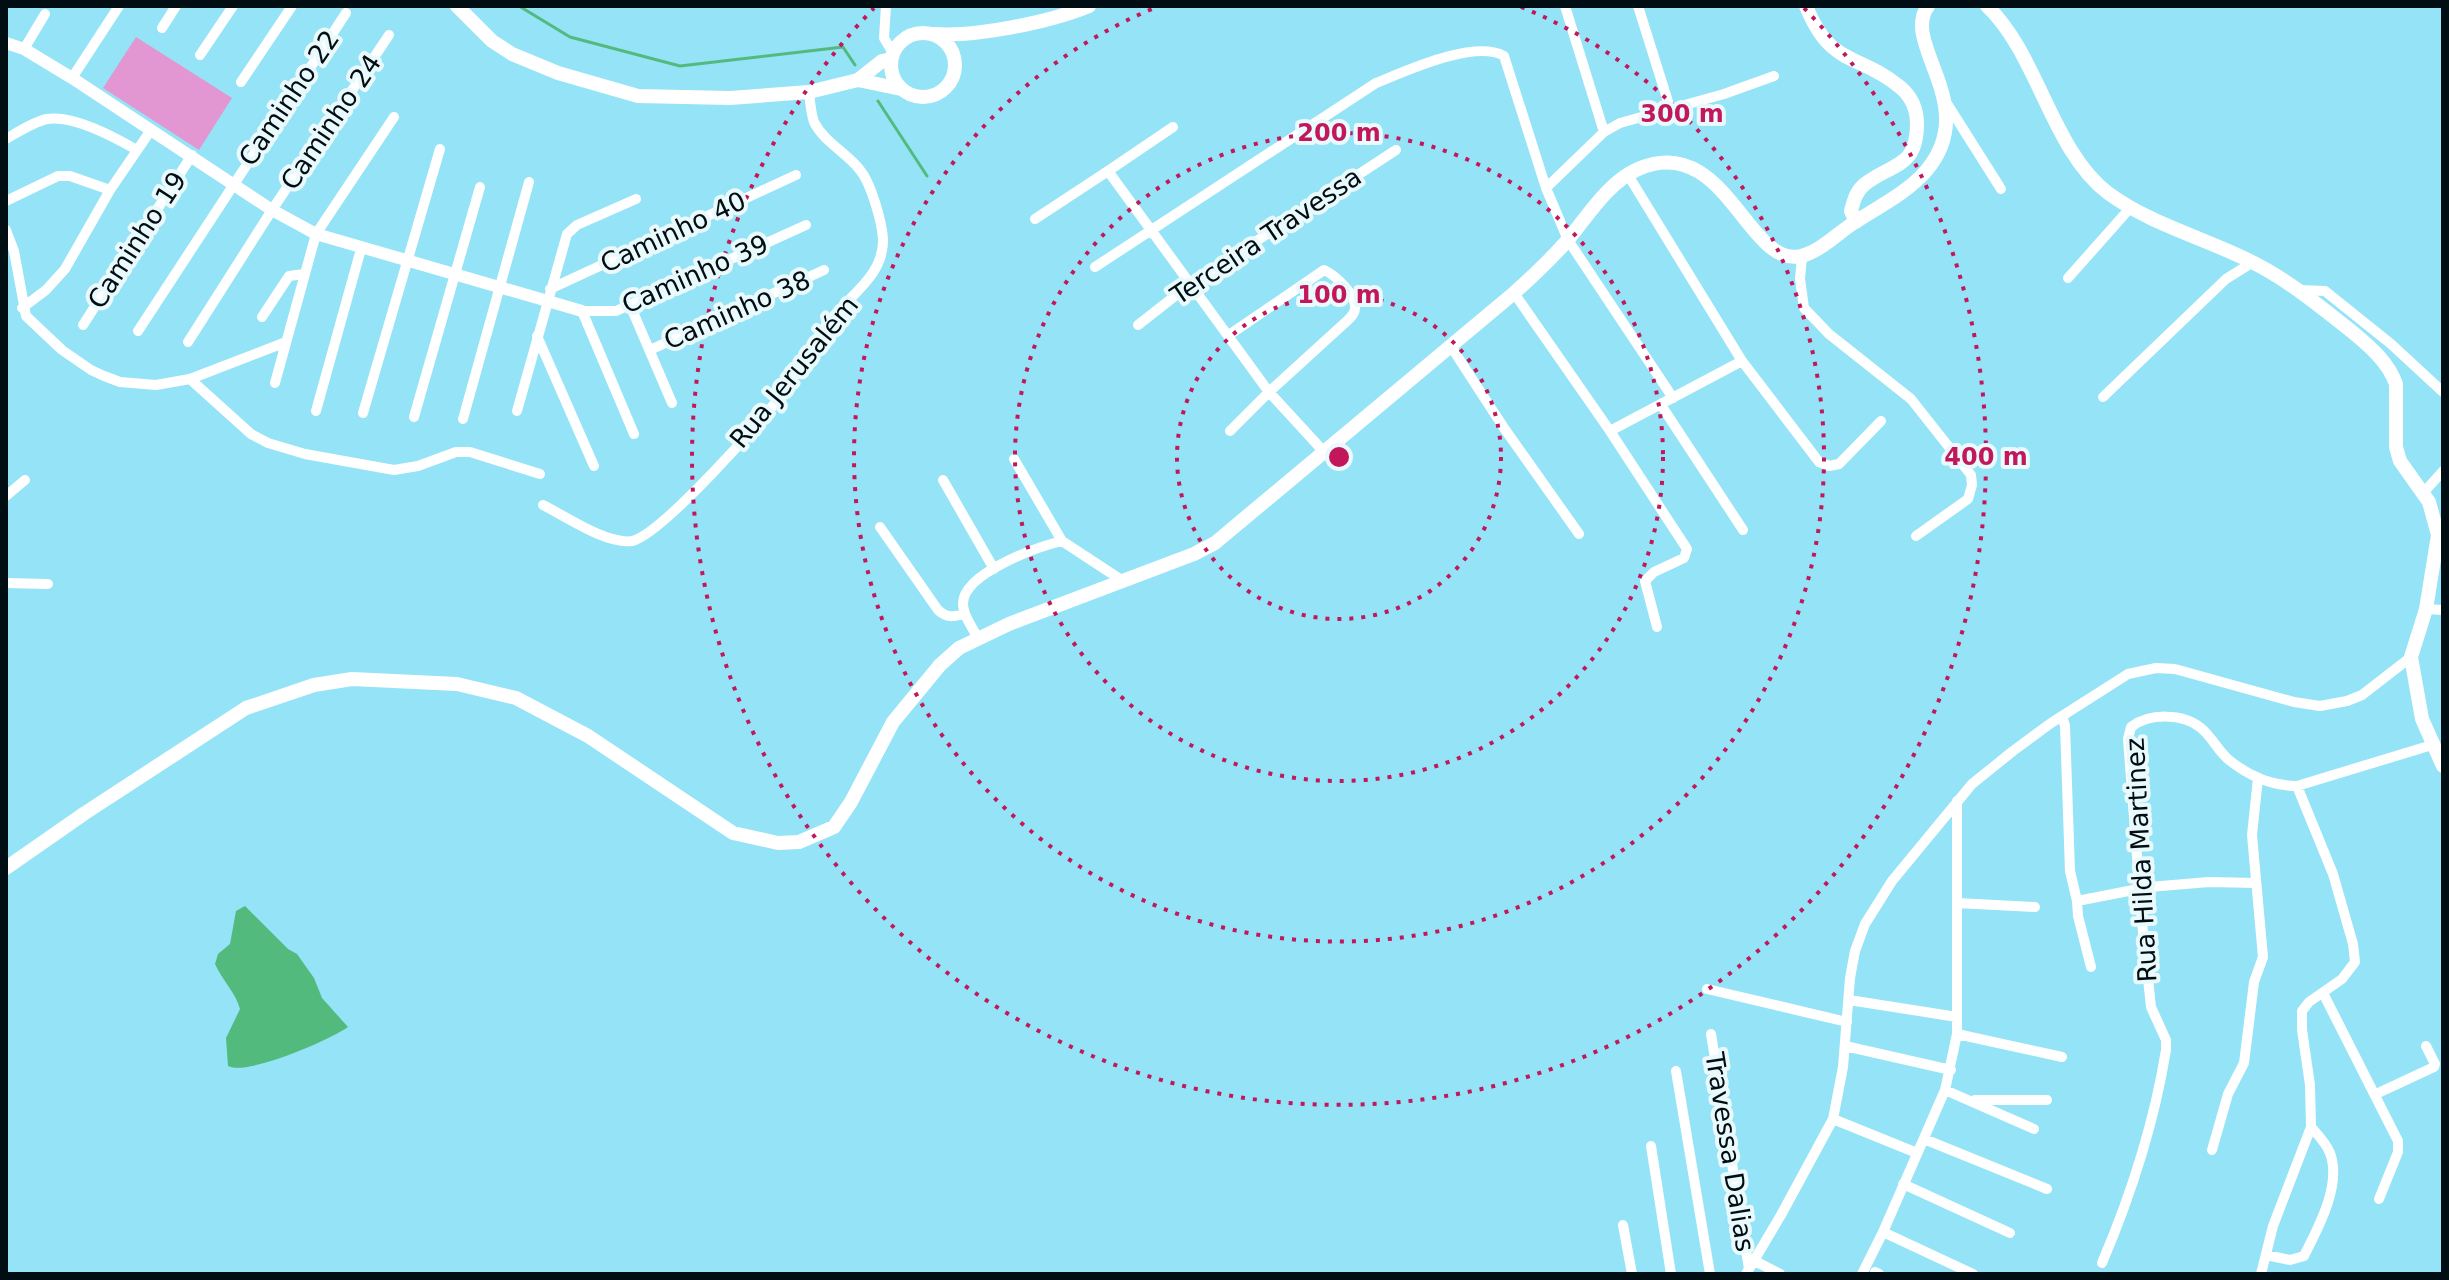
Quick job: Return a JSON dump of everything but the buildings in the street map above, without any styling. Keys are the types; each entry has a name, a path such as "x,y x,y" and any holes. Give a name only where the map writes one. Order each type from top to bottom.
{"main road":[{"path":"457,6 492,41 536,66 638,96 683,98 809,92 858,80 892,56 902,41 915,34 979,31 1060,16 1089,6"},
{"path":"1806,6 1819,34 1829,46 1838,54 1893,82 1904,90 1915,107 1917,136 1911,152 1889,172 1866,182 1858,190 1854,216"},
{"path":"6,868 246,708 314,685 352,679 457,684 516,698 588,736 733,833 778,843 799,842 834,827 851,802 893,722 950,656 978,638 1215,543 1514,293 1568,240 1616,182 1656,164 1674,164 1702,174 1721,189 1772,249 1793,257 1802,256 1854,216 1917,180 1937,156 1946,130 1945,100 1922,30 1921,19 1928,6"},
{"path":"1987,6 2006,28 2069,145 2106,191 2131,207 2253,262 2299,290 2371,347 2393,376 2396,384 2396,447 2403,467 2424,492 2439,520 2438,545 2426,609 2411,657 2422,719 2443,766"},
{"path":"858,80 901,89 918,97 938,94 952,80 955,61 966,42 979,31"},
{"path":"930,34 947,43 955,61"},
{"path":"892,56 894,80 901,89"}],"street":[{"path":"72,78 119,6"},
{"path":"162,28 176,6"},
{"path":"200,55 233,6"},
{"path":"241,82 292,6"},
{"path":"886,6 884,38 892,56"},
{"path":"1565,6 1604,132"},
{"path":"1638,6 1670,108"},
{"name":"Caminho 22","path":"138,331 346,13"},
{"path":"24,49 45,14"},
{"name":"Caminho 24","path":"188,342 389,35"},
{"path":"6,43 24,49 72,78 272,210 316,234 500,287 549,295 582,311 634,434"},
{"path":"1095,267 1376,83 1424,63 1469,53 1497,52 1504,56 1507,63 1546,188 1568,240 1673,398"},
{"path":"1546,188 1604,132 1620,123 1724,94 1774,76"},
{"name":"Rua Jerusalém","path":"543,505 603,536 618,540 635,540 651,532 694,491 784,391 830,320 847,306 870,278 882,251 883,237 868,182 814,121 809,92"},
{"path":"1945,100 2001,189"},
{"path":"275,383 316,234 394,117"},
{"path":"6,139 43,120 58,119 101,131 137,150"},
{"path":"1035,219 1173,127"},
{"path":"22,308 46,290 65,269 110,190 151,130"},
{"path":"363,413 440,149"},
{"name":"Terceira Travessa","path":"1138,325 1189,285 1396,150"},
{"name":"Caminho 19","path":"83,325 192,155"},
{"path":"1108,171 1269,392 1325,453"},
{"name":"Caminho 40","path":"549,295 796,175"},
{"path":"1628,175 1742,361 1823,464 1839,464 1881,421"},
{"path":"6,201 58,176 70,176 110,190"},
{"path":"463,419 529,182"},
{"path":"414,417 480,187"},
{"path":"517,411 564,241 572,228 636,199"},
{"path":"2068,278 2131,207"},
{"name":"Caminho 39","path":"582,311 616,311 806,225"},
{"path":"6,230 14,251 22,308 33,325 62,350 104,376 120,382 156,385 190,379 286,342"},
{"path":"316,411 361,249"},
{"path":"1802,256 1800,279 1804,308 1829,334 1905,392 1971,475 1971,495 1965,503 1916,536"},
{"path":"2103,397 2226,279 2253,262"},
{"name":"Caminho 38","path":"650,350 824,270"},
{"path":"1229,335 1324,270 1332,274 1352,297 1355,312 1230,431"},
{"path":"262,317 289,276 304,274"},
{"path":"2299,290 2325,291 2391,344 2443,392"},
{"path":"1514,293 1687,549 1684,558 1654,572 1645,581 1657,627"},
{"path":"630,305 672,403"},
{"path":"537,336 594,466"},
{"path":"1450,345 1579,534"},
{"path":"1610,431 1742,361"},
{"path":"190,379 251,434 268,443 305,454 394,470 418,466 456,452 470,452 540,474"},
{"path":"1661,405 1743,530"},
{"path":"1014,459 1062,541 1123,581"},
{"path":"2424,492 2443,471"},
{"path":"6,496 25,480"},
{"path":"943,480 994,569"},
{"path":"880,527 938,610 950,617 964,614"},
{"path":"978,638 964,614 963,603 967,589 974,580 1062,541"},
{"path":"6,583 48,584"},
{"path":"2426,609 2443,610"},
{"path":"1780,1274 1750,1268 1833,1119 1845,1046 1852,962 1865,924 1892,881 1972,784 2062,716 2128,674 2156,668 2175,669 2294,702 2320,706 2362,695 2411,657"},
{"path":"2062,716 2065,726 2070,871 2091,967"},
{"name":"Rua Hilda Martinez","path":"2102,1263 2116,1231 2149,1129 2166,1050 2166,1040 2151,1007 2128,739 2131,727 2153,718 2167,717 2191,722 2200,727 2227,759 2258,778 2271,784 2297,786 2432,745"},
{"path":"2212,1150 2228,1094 2244,1063 2254,982 2262,962 2262,930 2252,835 2258,778"},
{"path":"2261,1274 2278,1211 2311,1127 2310,1085 2301,1016 2305,1006 2349,972 2355,957 2333,874 2297,786"},
{"path":"1862,1274 1874,1271 1883,1232 1951,1070 1957,1034 1957,801"},
{"path":"2077,901 2209,882 2256,883"},
{"path":"1957,903 2035,907"},
{"path":"1707,989 1847,1022"},
{"path":"2323,993 2376,1094 2399,1147 2379,1199"},
{"path":"1849,1000 1957,1017"},
{"name":"Travessa Dalias","path":"1711,1034 1750,1268"},
{"path":"1957,1034 2062,1057"},
{"path":"1845,1046 1951,1070"},
{"path":"2376,1094 2434,1067 2426,1046"},
{"path":"1676,1071 1710,1274"},
{"path":"1945,1090 2034,1129"},
{"path":"1969,1100 2047,1100"},
{"path":"1833,1119 1917,1153"},
{"path":"2266,1255 2290,1260 2304,1256 2323,1215 2331,1186 2331,1155 2311,1127"},
{"path":"1924,1139 2047,1189"},
{"path":"1651,1146 1671,1274"},
{"path":"1903,1184 2010,1233"},
{"path":"1623,1225 1632,1274"},
{"path":"1883,1232 1973,1274"}],"shaded area":[{"path":"136,37 232,98 199,150 103,88"},
{"path":"245,906 288,949 297,954 314,978 322,998 348,1027 288,1055 238,1068 228,1066 226,1038 240,1009 215,964 218,954 230,944 236,911"}],"waterway":[{"path":"519,6 570,37 680,66 843,47 855,65"},
{"path":"878,101 927,176"}]}
